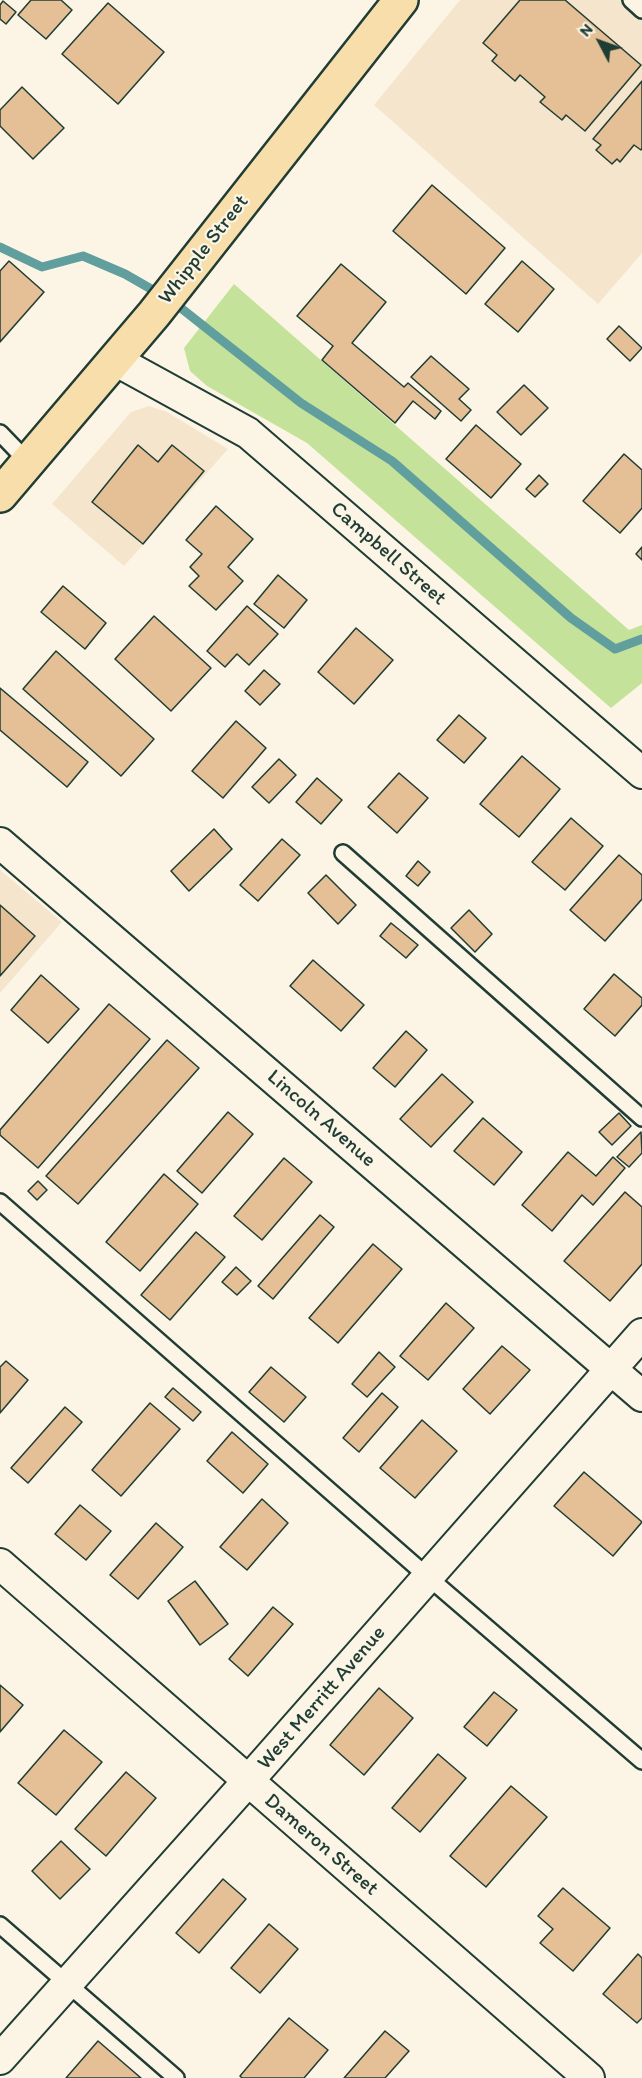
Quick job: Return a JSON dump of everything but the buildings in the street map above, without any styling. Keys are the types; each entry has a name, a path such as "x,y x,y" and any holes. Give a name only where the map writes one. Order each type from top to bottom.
{"main road":[{"name":"Whipple Street","path":"0,495 154,314 401,0"}],"street":[{"name":"Campbell Street","path":"115,360 248,433 642,773"},
{"name":"Lincoln Avenue","path":"0,843 642,1396"},
{"name":"West Merritt Avenue","path":"0,2059 642,1334"},
{"name":"Dameron Street","path":"0,1564 589,2078"}],"lane":[{"path":"631,0 642,9"},
{"path":"0,433 28,462"},
{"path":"343,854 642,1118"},
{"path":"0,1202 642,1761"},
{"path":"0,1925 176,2078"}],"shaded area":[{"path":"460,0 642,0 642,253 598,304 374,105"},
{"path":"149,406 167,412 228,449 124,566 52,504 131,412"},
{"path":"0,870 62,922 0,993"}],"green space":[{"path":"234,284 629,630 642,625 642,683 611,708 307,443 207,386 190,371 184,348"}],"waterway":[{"path":"0,247 42,267 83,256 125,274 172,301 301,403 392,461 571,618 615,649 642,639"}]}
